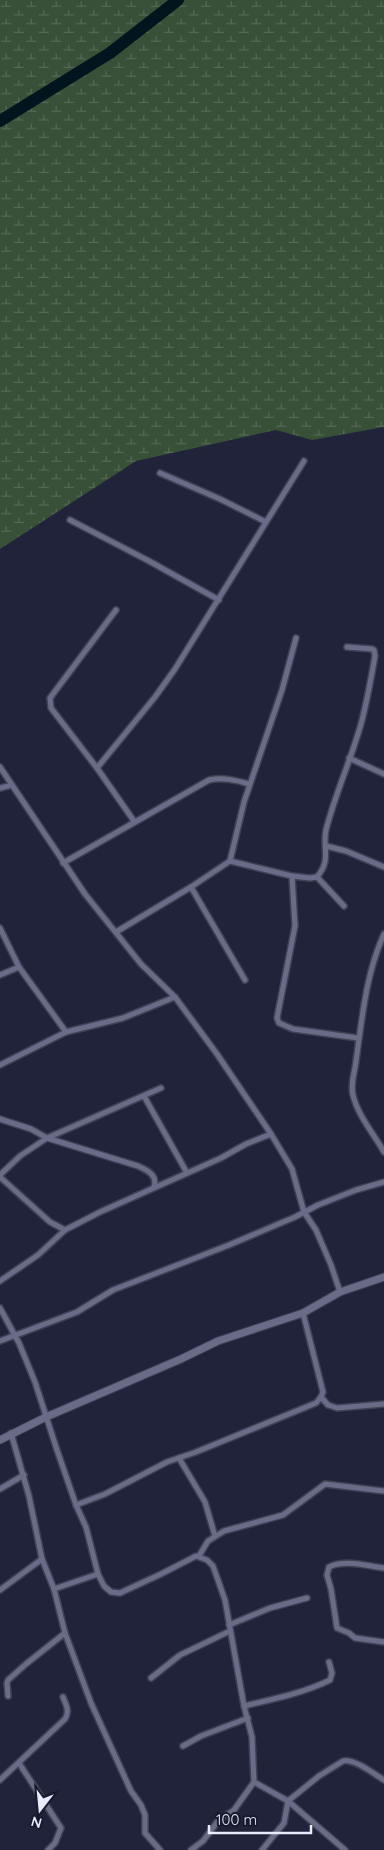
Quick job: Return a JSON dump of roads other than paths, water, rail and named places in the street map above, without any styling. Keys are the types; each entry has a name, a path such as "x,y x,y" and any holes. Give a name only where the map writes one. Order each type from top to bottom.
{"street":[{"path":"96,768 155,697 175,669 304,461"},
{"path":"160,473 220,499 266,522"},
{"path":"70,520 219,600"},
{"path":"116,610 50,698 51,708 134,821"},
{"path":"116,932 230,861 249,784 282,690 296,638"},
{"path":"230,861 292,876 310,878 317,877 324,869 326,832 361,725 375,653 372,649 347,647"},
{"path":"349,758 384,774"},
{"path":"0,767 85,894 141,964 175,997 217,1054 271,1134 292,1169 304,1212 316,1230 340,1292"},
{"path":"63,863 209,780 220,778 232,779 249,784"},
{"path":"0,788 12,784"},
{"path":"326,846 346,851 384,867"},
{"path":"292,876 295,926 277,1018 279,1023 293,1029 358,1038"},
{"path":"317,877 344,906"},
{"path":"191,887 245,980"},
{"path":"0,928 19,967 66,1032"},
{"path":"384,934 377,948 371,971 358,1038 352,1083 353,1095 361,1114 384,1152"},
{"path":"0,975 19,967"},
{"path":"0,1065 66,1032 122,1018 175,997"},
{"path":"65,1230 50,1222 0,1176 20,1156 47,1138 161,1088"},
{"path":"144,1096 187,1173"},
{"path":"0,1119 31,1129 47,1138 146,1170 154,1177 156,1182 154,1187"},
{"path":"0,1282 38,1255 65,1230 271,1134"},
{"path":"0,1341 14,1334 47,1325 70,1315 113,1290 229,1245 356,1190 384,1182"},
{"path":"0,1440 46,1417 181,1359 218,1341 303,1313 340,1292 384,1277"},
{"path":"0,1308 14,1334 35,1382 76,1505 86,1527 98,1574 108,1590 120,1593 190,1558 199,1556 213,1566 225,1600 244,1706 252,1738 254,1782 234,1810 218,1821 203,1841 191,1850"},
{"path":"76,1505 105,1494 167,1462 316,1403 323,1392 303,1313"},
{"path":"321,1397 328,1405 337,1408 384,1404"},
{"path":"12,1434 24,1475 42,1559 54,1589 65,1633 91,1703 131,1791 145,1815 146,1833 160,1850"},
{"path":"179,1458 205,1502 215,1536"},
{"path":"0,1489 24,1475"},
{"path":"199,1556 208,1541 215,1536 237,1526 283,1515 325,1484 384,1491"},
{"path":"0,1590 42,1559"},
{"path":"384,1568 343,1563 329,1567 327,1575 337,1628 356,1638 384,1642"},
{"path":"54,1589 98,1574"},
{"path":"229,1625 270,1608 307,1598"},
{"path":"151,1678 180,1654 230,1631"},
{"path":"8,1696 8,1680 65,1633"},
{"path":"244,1706 292,1694 330,1680 332,1673 329,1662"},
{"path":"0,1780 68,1714 63,1697"},
{"path":"183,1746 201,1736 248,1718"},
{"path":"262,1850 284,1823 288,1801 319,1776 347,1760 356,1763 384,1780"},
{"path":"19,1763 61,1828 55,1843 48,1850"},
{"path":"254,1782 288,1801 345,1850"}],"waterway":[{"path":"0,121 110,53 178,0"}]}
